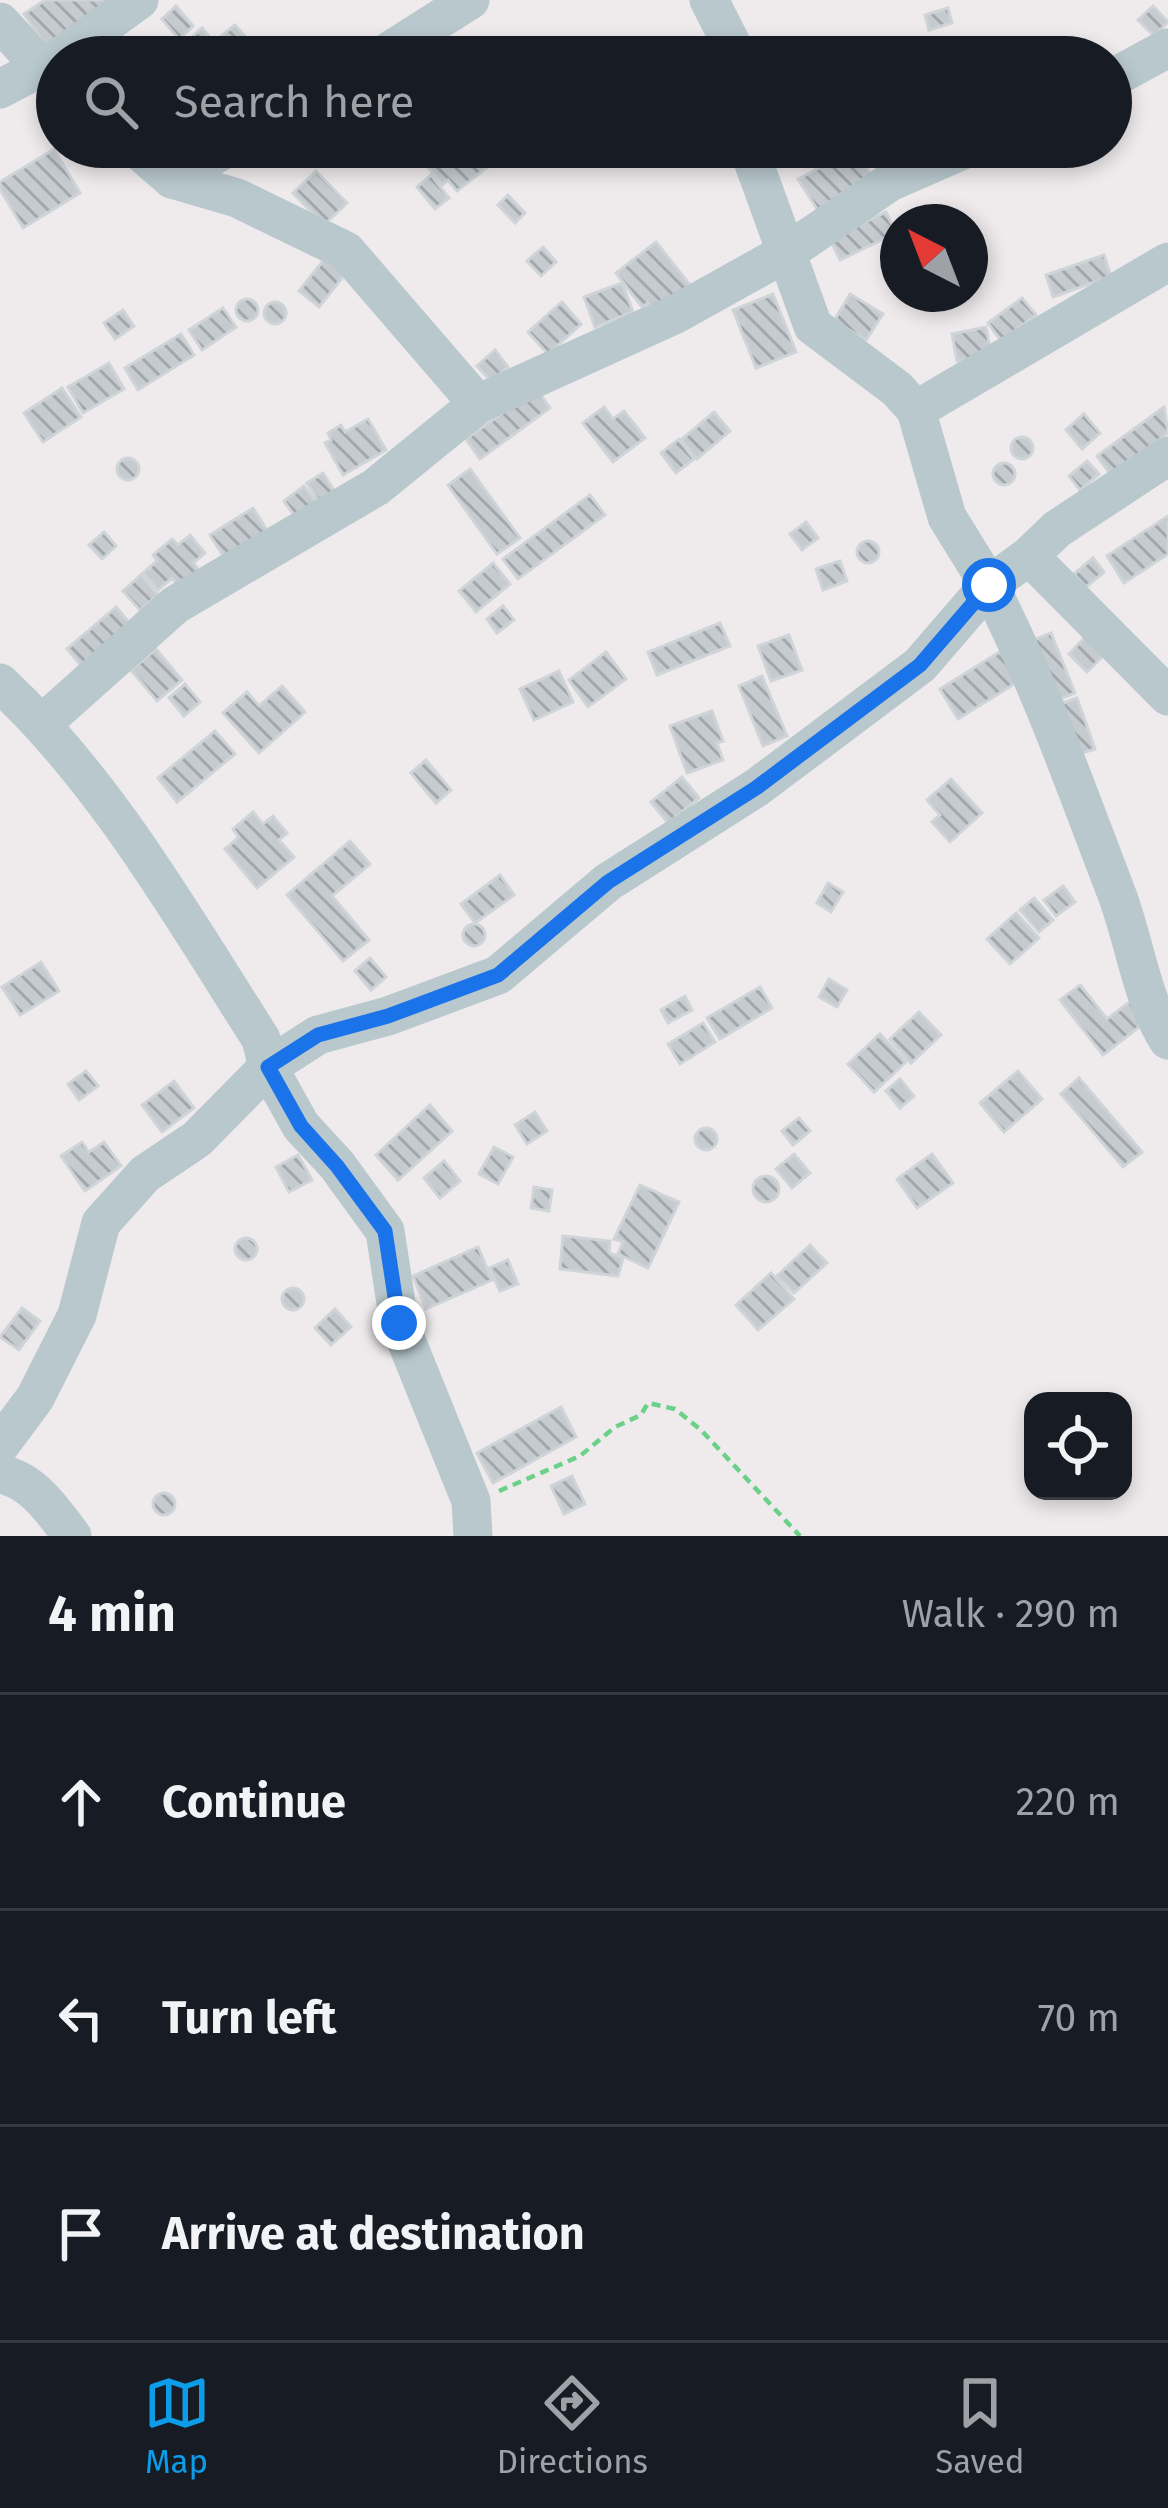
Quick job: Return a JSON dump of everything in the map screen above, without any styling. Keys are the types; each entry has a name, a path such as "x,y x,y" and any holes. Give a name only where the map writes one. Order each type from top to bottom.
{"street":[{"path":"92,36 139,0"},
{"path":"413,36 470,0"},
{"path":"709,0 727,36"},
{"path":"0,22 36,51"},
{"path":"1132,68 1168,48"},
{"path":"0,89 36,73"},
{"path":"160,168 172,178 237,198 346,250 478,404"},
{"path":"172,178 190,168"},
{"path":"756,168 813,326 897,389 916,410 947,517 1029,663 1118,896 1154,1018 1168,1040"},
{"path":"43,723 175,605 376,487 478,404 676,314 789,251 890,182 922,168"},
{"path":"916,410 1168,262"},
{"path":"0,1445 35,1398 77,1315 101,1223 145,1174 197,1138 268,1067 318,1035 388,1016 498,975 608,882 756,788 920,665 989,585 1057,529 1168,456"},
{"path":"1029,556 1168,697"},
{"path":"0,683 43,723 171,899 261,1039 268,1067 301,1126 385,1231 399,1323 472,1519"},
{"path":"0,1474 16,1477 45,1500 72,1536"}],"path":[{"path":"472,1519 580,1456 615,1427 641,1414 648,1402 675,1409 701,1430 800,1536"}],"building":[{"path":"45,0 123,0 70,36 39,36 24,14"},
{"path":"176,6 193,26 176,36 162,19"},
{"path":"1153,6 1168,22 1154,36 1138,20"},
{"path":"948,8 952,23 929,30 925,15"},
{"path":"235,25 245,36 221,36"},
{"path":"36,160 36,168 65,168 80,193 23,228 0,182"},
{"path":"429,168 486,168 457,191 448,180 442,185"},
{"path":"819,168 867,168 873,178 819,212 798,179"},
{"path":"316,171 347,203 324,225 293,193"},
{"path":"431,175 449,198 435,209 417,187"},
{"path":"508,195 525,213 515,223 498,205"},
{"path":"880,215 880,241 840,260 830,239"},
{"path":"656,242 690,285 655,312 648,303 642,307 616,273"},
{"path":"543,247 556,262 541,276 527,261"},
{"path":"1104,255 1111,276 1053,297 1046,275"},
{"path":"326,257 346,273 319,307 299,291"},
{"path":"622,283 633,312 595,327 584,297"},
{"path":"773,294 796,352 756,368 733,310"},
{"path":"850,294 883,314 866,340 834,321"},
{"path":"1022,298 1036,315 1001,341 988,323"},
{"path":"247,299 258,310 247,321 236,310"},
{"path":"275,302 286,313 275,324 264,313"},
{"path":"562,302 581,324 548,354 528,332"},
{"path":"223,308 236,327 202,350 189,330"},
{"path":"123,310 134,326 115,339 104,323"},
{"path":"986,327 991,354 957,361 952,334"},
{"path":"181,334 194,355 138,390 125,368"},
{"path":"495,350 508,367 491,381 477,366"},
{"path":"109,363 124,389 83,413 68,387"},
{"path":"62,388 81,417 43,442 24,413"},
{"path":"536,389 550,408 480,459 466,439"},
{"path":"604,407 613,419 624,411 645,438 613,462 583,423"},
{"path":"1164,407 1168,433 1111,475 1097,456"},
{"path":"714,412 730,431 697,459 681,440"},
{"path":"1084,414 1100,433 1082,449 1066,430"},
{"path":"368,419 386,450 343,475 325,443 331,440 328,433 341,425 345,432"},
{"path":"1022,437 1033,448 1022,459 1011,448"},
{"path":"679,439 694,459 676,473 661,453"},
{"path":"128,458 139,469 128,480 117,469"},
{"path":"1087,461 1099,474 1080,490 1069,476"},
{"path":"1004,463 1015,474 1004,485 993,474"},
{"path":"470,469 520,538 497,554 448,485"},
{"path":"323,473 335,492 320,503 307,483"},
{"path":"304,486 317,503 296,518 284,501"},
{"path":"590,495 605,515 518,579 503,559"},
{"path":"253,508 270,535 227,562 210,535"},
{"path":"1168,516 1168,554 1124,583 1107,556"},
{"path":"806,522 818,538 802,550 790,534"},
{"path":"104,532 116,546 102,559 89,545"},
{"path":"190,535 205,553 193,563 199,570 179,587 172,578 158,590 143,573 157,561 153,555 172,539 178,545"},
{"path":"868,541 879,552 868,563 857,552"},
{"path":"1093,558 1104,572 1085,588 1074,574"},
{"path":"840,561 847,581 823,590 816,569"},
{"path":"493,563 510,584 476,612 459,591"},
{"path":"141,575 158,595 140,610 123,591"},
{"path":"503,606 514,620 497,633 487,619"},
{"path":"116,607 133,627 84,669 67,649"},
{"path":"720,623 730,646 657,675 648,652"},
{"path":"1091,631 1110,649 1087,672 1069,654"},
{"path":"1051,633 1075,693 1050,703 1026,643"},
{"path":"789,635 802,670 771,681 758,646"},
{"path":"1009,646 1027,676 958,719 940,689"},
{"path":"156,649 182,680 157,701 131,670"},
{"path":"606,652 626,679 588,707 569,680"},
{"path":"559,671 573,702 534,720 520,689"},
{"path":"762,676 787,736 763,746 739,686"},
{"path":"185,684 200,702 184,716 169,698"},
{"path":"282,686 305,712 259,753 223,713 247,692 259,706"},
{"path":"1077,698 1095,749 1070,757 1052,707"},
{"path":"712,711 723,741 717,743 723,760 687,773 670,726"},
{"path":"215,731 235,754 177,802 158,778"},
{"path":"426,760 451,790 436,803 411,773"},
{"path":"682,777 699,798 668,823 651,802"},
{"path":"951,779 982,813 950,842 932,822 940,815 927,800"},
{"path":"253,812 263,824 273,816 287,833 279,840 294,857 257,888 225,849 239,837 233,829"},
{"path":"350,841 370,864 332,896 369,940 343,961 287,895"},
{"path":"500,875 514,895 475,923 461,904"},
{"path":"828,883 843,892 831,912 817,903"},
{"path":"1063,886 1075,902 1056,916 1044,900"},
{"path":"1034,898 1053,920 1039,932 1020,910"},
{"path":"1016,913 1039,938 1010,964 987,939"},
{"path":"474,924 485,935 474,946 463,935"},
{"path":"370,958 386,977 371,990 355,971"},
{"path":"41,962 59,991 20,1015 2,987"},
{"path":"829,979 847,990 837,1007 819,997"},
{"path":"1080,985 1107,1019 1131,1001 1147,1021 1103,1055 1060,1000"},
{"path":"760,987 772,1008 720,1039 707,1018"},
{"path":"685,996 692,1010 668,1023 661,1010"},
{"path":"919,1012 941,1035 911,1063 890,1039"},
{"path":"703,1023 715,1042 680,1064 668,1044"},
{"path":"880,1034 906,1062 874,1092 848,1064"},
{"path":"86,1071 98,1086 79,1100 68,1084"},
{"path":"1018,1071 1042,1099 1004,1132 980,1103"},
{"path":"1079,1078 1142,1152 1123,1167 1061,1094"},
{"path":"900,1079 914,1096 900,1108 886,1091"},
{"path":"174,1081 194,1108 162,1132 142,1105"},
{"path":"430,1105 452,1131 398,1180 376,1155"},
{"path":"535,1112 547,1131 527,1144 515,1125"},
{"path":"799,1118 810,1131 793,1145 782,1131"},
{"path":"706,1128 717,1139 706,1150 695,1139"},
{"path":"82,1142 89,1152 104,1142 121,1166 85,1191 61,1156"},
{"path":"494,1147 513,1157 498,1184 479,1174"},
{"path":"794,1154 810,1173 792,1188 776,1169"},
{"path":"932,1154 953,1183 917,1208 897,1179"},
{"path":"298,1155 312,1180 289,1192 276,1167"},
{"path":"444,1161 460,1181 440,1198 424,1178"},
{"path":"766,1176 779,1189 766,1202 753,1189"},
{"path":"640,1185 679,1202 648,1268 618,1254 623,1242 614,1239"},
{"path":"534,1187 552,1190 549,1211 531,1208"},
{"path":"563,1236 610,1241 609,1253 623,1258 618,1276 560,1269"},
{"path":"246,1238 257,1249 246,1260 235,1249"},
{"path":"810,1245 827,1263 794,1293 777,1276"},
{"path":"478,1247 492,1280 426,1309 413,1276"},
{"path":"508,1260 518,1284 500,1291 489,1268"},
{"path":"771,1273 794,1299 758,1330 736,1305"},
{"path":"293,1288 304,1299 293,1310 282,1299"},
{"path":"22,1308 40,1321 19,1350 0,1337"},
{"path":"335,1309 351,1327 331,1345 315,1328"},
{"path":"561,1407 576,1437 493,1483 477,1453"},
{"path":"572,1476 585,1504 564,1514 551,1486"},
{"path":"164,1493 175,1504 164,1515 153,1504"}],"route":[{"path":"399,1323 385,1231 301,1126 268,1067 318,1035 388,1016 498,975 608,882 756,788 920,665 989,585"}]}
